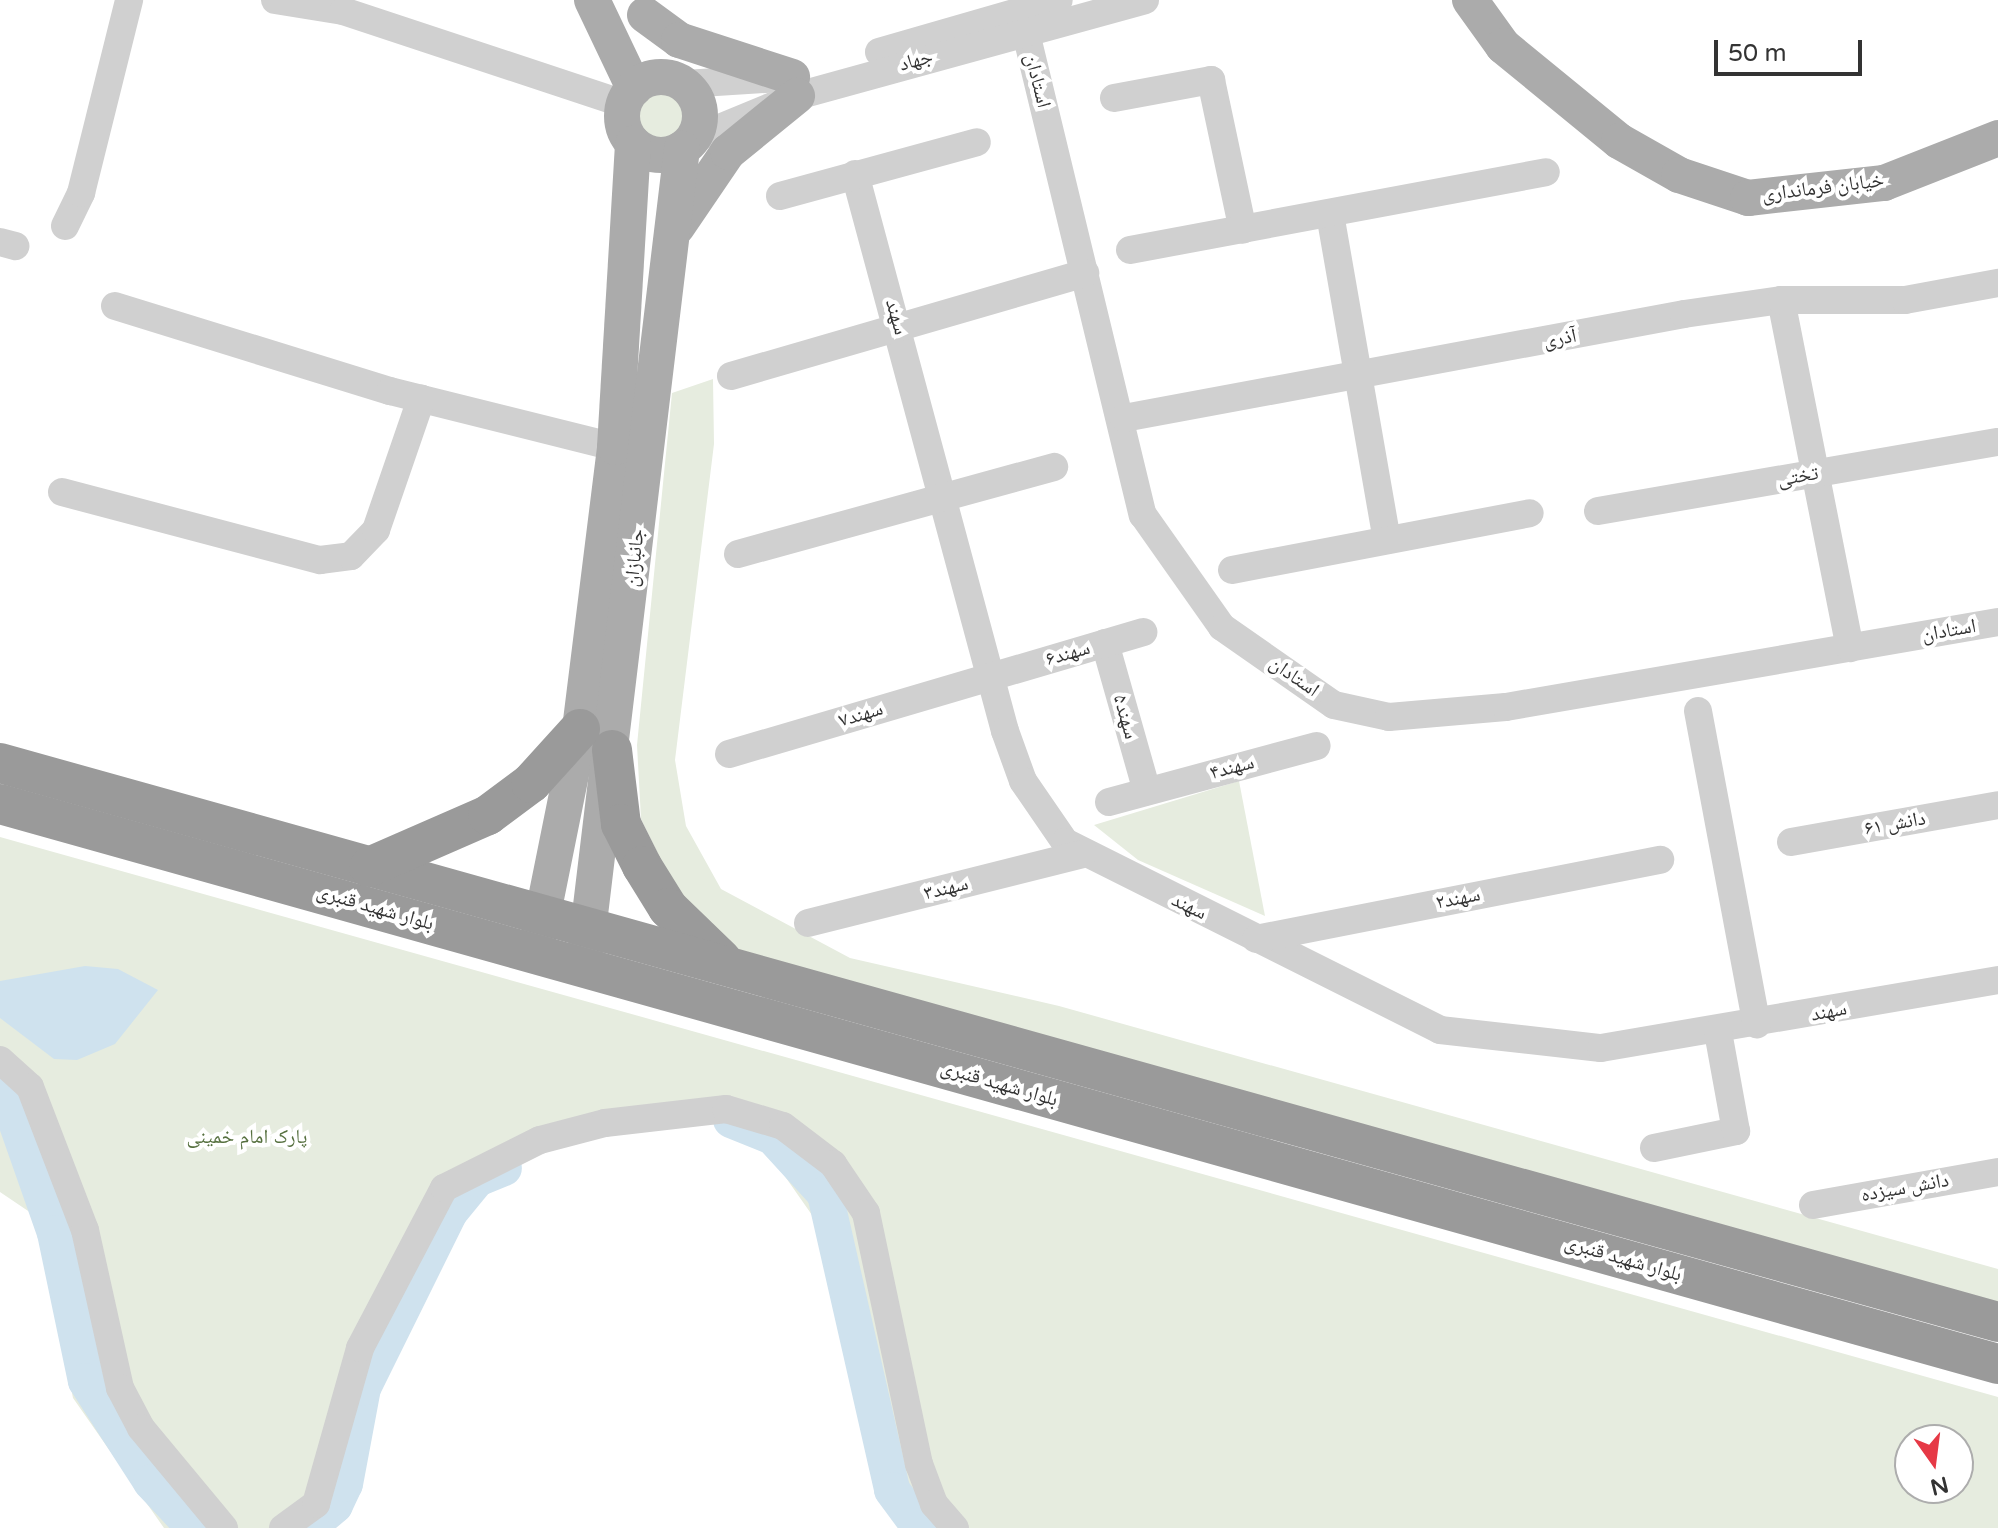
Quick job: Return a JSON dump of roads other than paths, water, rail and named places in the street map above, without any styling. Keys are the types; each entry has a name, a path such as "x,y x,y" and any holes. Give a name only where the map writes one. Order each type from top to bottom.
{"highway":[{"path":"369,867 488,815 531,783 592,725 621,824 642,866 668,908 724,961"},
{"name":"بلوار شهید قنبری","path":"0,763 369,867 724,961 1442,1168 1998,1322"},
{"name":"بلوار شهید قنبری","path":"0,804 1998,1364"},
{"path":"1431,1206 1442,1168"}],"main road":[{"path":"592,0 629,96 633,144 662,155 687,144 700,110 678,81 642,7"},
{"name":"خیابان فرمانداری","path":"1470,0 1503,46 1619,141 1679,175 1748,198 1884,183 1998,138"},
{"path":"642,7 679,40 794,86 728,152 666,246"},
{"path":"629,96 678,81"},
{"name":"جانبازان","path":"583,965 591,926 592,725 615,447 633,144"},
{"name":"جانبازان","path":"592,725 620,703 666,246 687,144"},
{"path":"535,953 592,725"}],"street":[{"path":"65,226 81,193 129,0"},
{"path":"275,0 343,11 629,96"},
{"name":"جهاد","path":"687,144 794,86 1059,0"},
{"name":"جهاد","path":"1020,15 1145,0"},
{"name":"استادان","path":"1020,15 1124,418 1143,515 1222,627 1334,705 1389,717 1433,716 1998,622"},
{"path":"1114,98 1211,80 1243,230"},
{"name":"جهاد","path":"678,81 794,86"},
{"path":"780,196 977,142"},
{"path":"1130,250 1546,172"},
{"name":"سهند","path":"855,174 1023,781 1065,842 1083,854 1440,1030 1601,1048 1718,1032 1998,980"},
{"path":"1330,214 1362,375 1387,540"},
{"path":"731,376 1085,273"},
{"name":"آذری","path":"1124,418 1781,300 1905,300 1998,283"},
{"path":"1781,300 1850,648"},
{"path":"115,306 421,399 615,447"},
{"path":"62,492 320,560 351,556 376,530 421,399"},
{"name":"تختی","path":"1598,511 1998,442"},
{"path":"738,554 1054,467"},
{"path":"1232,570 1530,513"},
{"name":"سهند۶","path":"992,676 1143,632"},
{"name":"سهند۵","path":"1105,643 1147,791"},
{"name":"سهند۷","path":"729,754 992,676"},
{"path":"1698,711 1757,1025"},
{"name":"سهند۴","path":"1109,802 1317,746"},
{"name":"دانش ۶۱","path":"1791,842 1998,805"},
{"name":"سهند۳","path":"808,923 1083,854"},
{"name":"سهند۲","path":"1256,939 1660,860"},
{"path":"1654,1148 1736,1131 1718,1032"},
{"path":"0,1060 30,1087 85,1230 120,1388 141,1428 224,1528"},
{"path":"283,1528 316,1504 360,1348 444,1188 540,1140 605,1123 715,1109 783,1126 833,1164 866,1213 919,1464 934,1504 955,1528"},
{"name":"دانش سیزده","path":"1813,1205 1998,1172"}],"water":[{"path":"85,966 118,969 158,990 115,1044 77,1060 54,1059 0,1018 0,981"}],"waterway":[{"path":"0,1076 55,1233 86,1381 151,1482 194,1528"},
{"path":"731,1120 773,1137 825,1194 892,1490 920,1528"},
{"path":"308,1528 335,1505 345,1484 363,1388 450,1212 477,1179 504,1168"}],"park label":[{"name":"پارک امام خمینی","path":"247,1137"}]}
